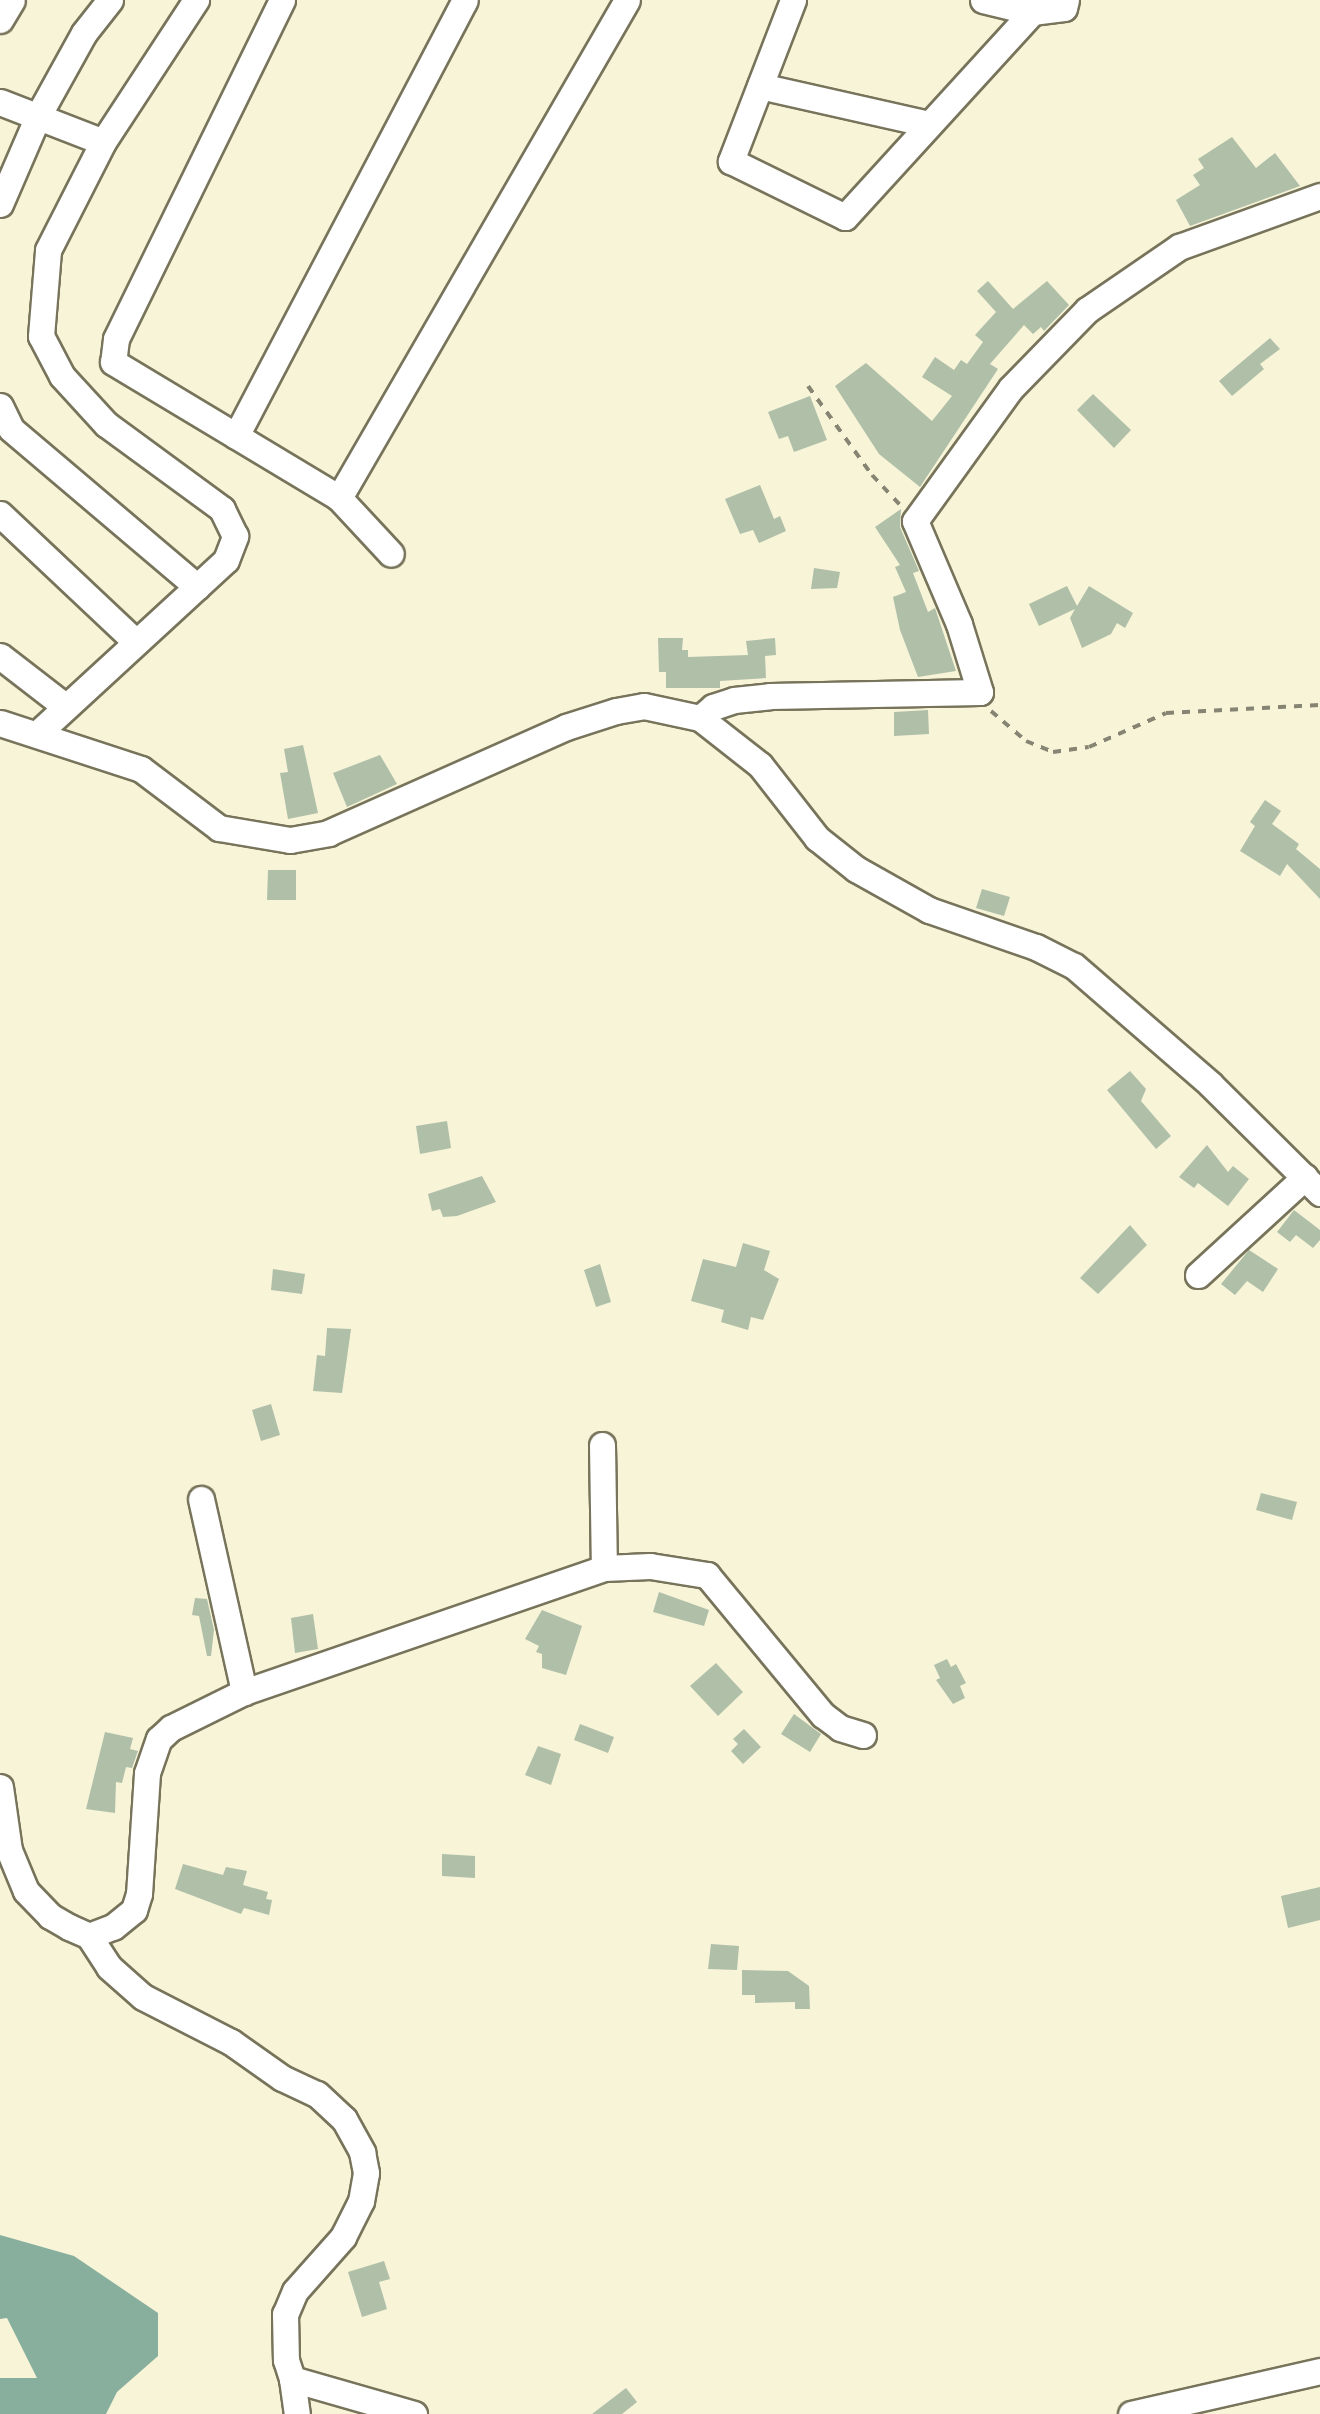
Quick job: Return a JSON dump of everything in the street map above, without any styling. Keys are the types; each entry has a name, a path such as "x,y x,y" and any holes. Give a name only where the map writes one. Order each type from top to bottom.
{"street":[{"path":"0,20 12,0"},
{"path":"0,204 38,116 84,33 110,0"},
{"path":"38,732 226,560 235,536 222,510 106,424 62,376 41,336 48,250 103,142 196,0"},
{"path":"282,0 116,339 113,362 339,498 391,554"},
{"path":"236,436 464,0"},
{"path":"339,498 626,0"},
{"path":"793,0 731,161 844,217 1032,12"},
{"path":"983,0 1032,12 1064,8 1066,0"},
{"path":"760,86 929,124"},
{"path":"0,102 103,142"},
{"path":"700,718 712,707 734,700 770,696 980,692 959,624 916,521 1011,388 1086,310 1179,247 1320,196"},
{"path":"0,406 11,429 197,587"},
{"path":"0,514 136,642"},
{"path":"0,656 66,706"},
{"path":"0,723 38,732 140,768 219,828 290,840 328,833 566,727 616,711 644,706 700,718 740,746 817,838 856,869 930,910 1036,947 1074,966 1210,1084 1312,1185 1198,1275"},
{"path":"602,1446 604,1568"},
{"path":"201,1499 244,1692"},
{"path":"90,1936 125,1921 134,1910 141,1872 143,1798 160,1738 184,1719 244,1692 604,1568 650,1566 707,1575 824,1715 840,1728 863,1735"},
{"path":"0,1787 9,1850 26,1891 50,1916 90,1936 108,1966 143,1997 231,2042 282,2078 318,2094 344,2119 362,2152 366,2173 362,2202 343,2237 295,2291 285,2314 286,2360 297,2414"},
{"path":"1131,2414 1320,2372"},
{"path":"292,2378 414,2414"}],"path":[{"path":"808,386 872,475 916,521"},
{"path":"980,692 994,716 1041,748 1089,747 1166,713 1320,705"}],"shaded area":[{"path":"0,2235 74,2256 158,2313 158,2356 117,2392 106,2414 0,2414 0,2378 37,2378 7,2318 0,2319"}],"building":[{"path":"1232,137 1256,168 1275,153 1300,186 1190,226 1176,200 1200,185 1193,175 1204,168 1198,159"},
{"path":"988,281 1013,309 1047,281 1069,305 1044,331 1041,327 1033,334 1024,325 990,364 998,369 920,487 879,454 835,386 866,363 932,421 952,396 922,377 935,357 954,370 961,360 967,364 983,342 975,335 996,312 977,291"},
{"path":"1270,338 1280,349 1260,364 1264,369 1232,396 1219,381"},
{"path":"1093,394 1131,430 1114,448 1077,410"},
{"path":"810,396 827,440 794,452 788,436 779,439 768,412"},
{"path":"760,485 774,519 780,516 786,531 759,543 753,530 740,534 725,499"},
{"path":"901,509 900,527 919,571 913,573 928,612 935,608 956,671 918,677 900,630 893,597 906,592 895,567 900,565 875,527"},
{"path":"814,568 840,572 837,588 811,589"},
{"path":"1067,586 1077,606 1089,586 1133,613 1125,628 1117,623 1111,634 1082,648 1070,618 1075,609 1039,626 1029,604"},
{"path":"658,638 683,638 682,650 688,650 688,657 748,655 746,641 775,638 776,655 765,656 766,678 720,681 720,688 666,688 666,672 659,672"},
{"path":"928,710 929,734 894,736 894,712"},
{"path":"303,745 318,813 288,819 280,773 288,772 284,749"},
{"path":"380,755 397,784 347,807 333,773"},
{"path":"1265,800 1281,811 1272,824 1299,844 1296,849 1320,869 1320,899 1287,864 1280,876 1240,851 1255,826 1250,822"},
{"path":"268,870 296,870 296,900 267,900"},
{"path":"982,889 1010,897 1004,916 976,908"},
{"path":"1130,1071 1146,1089 1141,1101 1171,1136 1156,1149 1107,1090"},
{"path":"447,1121 451,1148 420,1154 416,1126"},
{"path":"1207,1145 1228,1172 1233,1166 1249,1179 1228,1206 1198,1183 1194,1188 1179,1177"},
{"path":"482,1176 496,1202 457,1216 443,1217 440,1209 432,1211 428,1194"},
{"path":"1294,1210 1320,1230 1320,1240 1313,1248 1296,1235 1290,1242 1277,1232"},
{"path":"1130,1225 1147,1245 1098,1294 1080,1278"},
{"path":"743,1243 770,1251 764,1270 779,1279 763,1320 751,1317 748,1330 721,1322 724,1310 691,1301 703,1259 736,1267"},
{"path":"1249,1250 1278,1269 1263,1292 1247,1281 1235,1295 1221,1284"},
{"path":"600,1264 611,1302 596,1307 584,1270"},
{"path":"273,1269 305,1274 302,1294 271,1290"},
{"path":"327,1328 351,1329 342,1393 313,1391 317,1355 325,1356"},
{"path":"271,1404 280,1435 261,1441 252,1410"},
{"path":"1261,1493 1297,1502 1292,1520 1256,1510"},
{"path":"659,1592 709,1610 704,1626 653,1612"},
{"path":"195,1598 207,1599 214,1630 211,1656 207,1656 199,1616 192,1615"},
{"path":"542,1610 582,1626 566,1675 542,1668 542,1654 536,1652 539,1646 525,1639"},
{"path":"313,1614 318,1649 295,1653 291,1618"},
{"path":"947,1659 951,1667 956,1664 966,1683 960,1686 965,1698 953,1704 936,1680 940,1678 934,1665"},
{"path":"716,1663 743,1692 718,1716 690,1686"},
{"path":"794,1714 821,1734 810,1752 781,1734"},
{"path":"580,1724 614,1737 608,1753 574,1740"},
{"path":"744,1729 761,1747 743,1764 731,1751 738,1744 733,1739"},
{"path":"105,1732 133,1738 130,1749 138,1751 132,1768 126,1767 122,1783 116,1782 115,1813 86,1809"},
{"path":"538,1746 561,1754 551,1785 525,1775"},
{"path":"442,1854 475,1856 475,1878 442,1876"},
{"path":"183,1864 223,1875 226,1867 247,1871 243,1885 268,1892 266,1899 272,1900 269,1915 244,1908 241,1914 175,1889"},
{"path":"1320,1887 1320,1920 1288,1928 1281,1896"},
{"path":"711,1944 739,1946 737,1970 708,1969"},
{"path":"742,1970 788,1971 809,1986 810,2009 795,2009 795,2002 755,2003 755,1995 742,1995"},
{"path":"384,2261 390,2279 379,2282 387,2309 362,2317 348,2272"},
{"path":"626,2388 637,2402 622,2414 592,2414"}]}
